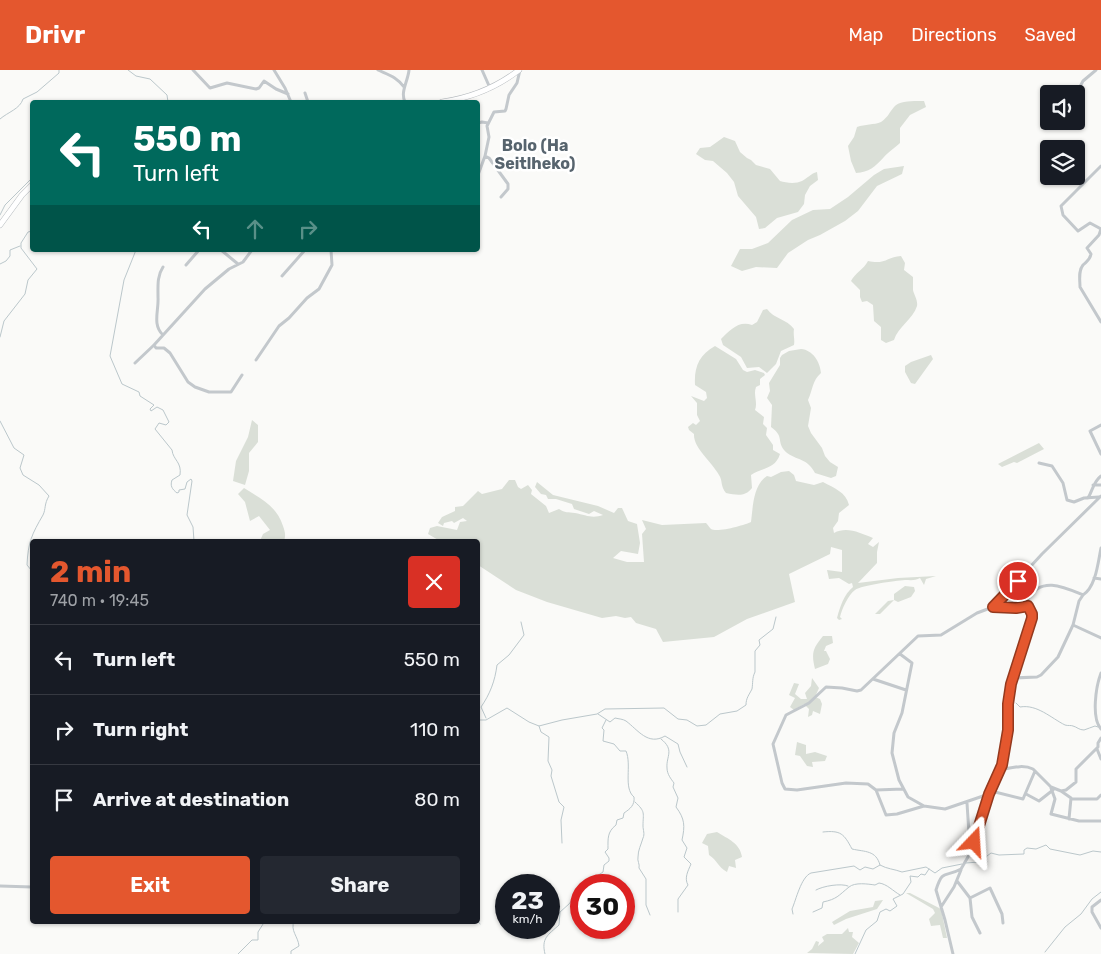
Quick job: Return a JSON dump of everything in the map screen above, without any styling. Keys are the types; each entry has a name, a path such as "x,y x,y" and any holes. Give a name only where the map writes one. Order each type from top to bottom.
{"main road":[{"path":"452,100 490,88 520,70"},
{"path":"0,225 30,186"}],"street":[{"path":"193,70 210,88 228,83 256,89 260,88 264,81 288,94"},
{"path":"274,70 290,100"},
{"path":"378,70 392,75 399,80 404,88"},
{"path":"404,100 404,88 409,70"},
{"path":"482,70 490,88"},
{"path":"480,170 489,137 488,123 494,112 506,109 510,92 517,83 520,70"},
{"path":"1081,85 1096,70"},
{"path":"305,93 307,100"},
{"path":"480,122 488,123"},
{"path":"485,156 489,158 508,184 508,189 501,197"},
{"path":"1101,166 1061,206 1063,215 1078,231 1090,223 1101,229 1099,235 1087,248 1092,254 1082,267 1080,282 1080,287 1101,322"},
{"path":"186,265 197,252"},
{"path":"223,252 238,264"},
{"path":"135,363 206,289 229,269 243,262 250,252"},
{"path":"282,276 303,252"},
{"path":"256,360 279,326 319,288 332,265 331,252"},
{"path":"163,267 157,284 156,320 159,332 163,335"},
{"path":"154,345 156,348 164,348 170,353 188,382 209,392 231,392 242,375"},
{"path":"1101,425 1090,431 1101,454"},
{"path":"1039,463 1052,466 1063,483 1067,500 1074,502 1100,497"},
{"path":"1088,498 1093,484 1101,476"},
{"path":"1093,484 1101,485"},
{"path":"993,607 1042,554 1100,497"},
{"path":"1013,678 1037,677 1058,657 1073,625 1079,600 1088,591 1094,578 1101,549"},
{"path":"1094,578 1101,579"},
{"path":"941,907 957,881 974,842 990,793 1000,770 1008,730 1008,699 1032,618 1027,602 1030,595 1044,585 1049,584 1083,594"},
{"path":"1028,606 1016,608 993,607 977,613 941,635 918,636 859,691 826,687 809,703 786,715 773,744 785,789 797,790 846,783 868,784 876,790 886,815 897,814 924,806 945,809 959,803 967,803 990,793 1023,799 1035,771"},
{"path":"1073,625 1101,638"},
{"path":"900,654 912,663 902,713 894,733 892,752 897,773 908,797 910,809"},
{"path":"1101,673 1096,690 1095,719 1101,729"},
{"path":"873,679 906,690"},
{"path":"1061,791 1072,787 1076,782 1076,769 1097,749 1101,738"},
{"path":"1097,749 1101,759"},
{"path":"1000,770 1030,767 1035,771 1052,789 1055,803 1051,814 1079,821 1101,821"},
{"path":"876,790 903,789"},
{"path":"1052,789 1061,791 1072,799 1098,799 1101,795"},
{"path":"1026,794 1039,801 1052,789"},
{"path":"908,797 924,806"},
{"path":"1070,819 1072,799"},
{"path":"967,803 969,834 974,842"},
{"path":"953,954 936,890 942,876 961,869"},
{"path":"957,881 970,898 972,917 980,933"},
{"path":"0,886 30,886"},
{"path":"970,898 990,888 1002,914 1003,923"},
{"path":"1101,900 1092,908 1092,912 1101,928"}],"shaded area":[{"path":"924,101 926,107 910,115 900,128 900,143 887,153 878,164 865,171 856,173 848,146 854,137 857,127 881,122 900,103"},
{"path":"724,137 735,141 740,152 756,165 770,169 780,181 800,182 817,172 818,180 810,186 805,195 804,204 798,212 777,218 765,228 759,229 756,217 738,196 734,182 727,173 713,161 705,160 696,154 700,148 710,147"},
{"path":"904,166 902,174 877,186 858,211 845,221 808,240 788,253 777,268 756,267 742,271 731,266 740,249 752,249 768,243 792,220 813,210 830,209 884,169"},
{"path":"901,256 905,263 904,270 913,277 913,290 917,306 894,340 886,343 881,340 881,327 874,321 873,305 867,301 862,302 860,290 851,281 868,261 878,262"},
{"path":"767,309 794,329 794,345 781,351 776,364 767,373 759,367 747,368 741,357 723,345 721,339 731,329 739,325 752,325 757,322 763,310"},
{"path":"715,346 736,359 743,370 747,372 755,370 765,375 760,379 760,385 756,387 755,410 764,417 763,424 767,428 766,435 773,445 773,450 780,454 772,466 751,475 752,488 744,494 726,493 719,475 696,444 694,434 688,427 693,423 696,425 700,421 697,415 697,403 691,396 704,401 707,398 706,392 695,385 697,367 705,353"},
{"path":"801,349 812,354 817,361 821,373 814,382 808,400 811,408 808,426 825,456 838,467 836,476 831,478 815,473 804,461 784,450 778,433 771,427 772,405 767,398 770,391 769,383 780,365 782,355 789,351"},
{"path":"931,355 933,359 915,384 911,383 905,372 905,366"},
{"path":"252,420 258,425 258,442 249,453 249,471 245,485 233,481 236,461 248,437"},
{"path":"1039,443 1044,449 1017,463 1014,462 1002,467 998,464"},
{"path":"789,471 794,475 796,481 814,485 823,482 839,491 845,497 849,505 839,513 838,521 833,528 834,533 844,530 858,532 873,538 868,544 873,547 879,542 877,563 858,583 936,576 926,579 924,585 920,578 859,588 852,592 844,606 840,617 842,619 839,620 837,618 843,601 853,587 852,583 849,584 839,578 829,579 827,570 842,572 842,550 831,547 830,554 789,574 795,602 747,619 714,637 663,642 656,629 636,623 631,617 616,616 602,618 547,602 516,590 480,566 480,539 437,539 428,534 430,528 437,526 457,530 460,522 467,521 463,518 454,523 452,521 444,523 443,526 438,523 442,517 455,511 455,507 463,506 478,491 482,494 502,489 509,480 515,480 521,489 528,485 532,490 531,494 546,506 549,513 559,509 565,512 596,517 603,515 594,511 589,514 574,509 572,504 556,499 548,499 546,495 541,494 535,487 537,482 553,495 598,506 614,513 618,508 622,508 628,521 637,524 640,543 638,554 621,551 613,558 627,562 644,562 642,534 646,529 642,520 662,525 706,523 714,530 743,525 751,522 754,497 762,480 767,476 771,477 781,472"},
{"path":"244,488 267,503 280,519 284,530 284,539 261,539 263,534 270,530 259,516 250,521 245,502 238,494"},
{"path":"905,586 914,587 915,591 911,597 898,602 894,600 894,594"},
{"path":"894,600 880,614 875,614 888,601"},
{"path":"823,636 832,636 833,643 826,646 824,651 826,651 830,659 828,664 815,669 814,651"},
{"path":"812,678 819,688 815,697 820,699 822,704 820,714 813,711 812,715 808,717 809,709 804,704 794,710 790,707 795,698 789,695 794,683 799,684 795,694 801,699 807,699 805,693 811,686"},
{"path":"797,742 806,745 806,754 815,752 827,756 825,761 812,762 813,767 807,766 800,756 795,755"},
{"path":"717,832 733,842 741,852 742,857 735,860 736,868 729,866 727,872 709,855 708,846 702,843 707,834"},
{"path":"906,893 910,893 941,909 947,938 943,938 940,925 931,926 929,919 935,913 933,909"},
{"path":"883,900 877,909 834,925 832,922 850,911 873,907 875,901"},
{"path":"848,928 849,932 853,932 852,937 859,943 853,954 807,953 812,949 816,941 819,942 818,946 824,941 822,937 827,934 842,934"}],"waterway":[{"path":"0,119 17,108 23,99 37,92 59,73 59,70"},
{"path":"128,70 136,76 150,79 167,95 168,100"},
{"path":"0,215 5,205 30,180"},
{"path":"0,337 4,321 25,294 28,280 37,269 21,248 21,243 30,232"},
{"path":"0,264 10,256 10,250 20,246"},
{"path":"135,252 124,280 110,356 122,384 139,392 140,396 154,405 150,409 151,411 157,407 163,410 169,422 166,425 159,423 155,429 172,450 180,467 180,475 172,480 173,489 177,493 179,490 185,489 187,482 191,479 192,481 187,515 193,527 194,539"},
{"path":"0,421 14,448 24,455 20,468 23,475 39,485 49,496 44,513 31,539"},
{"path":"30,544 27,565 30,569"},
{"path":"480,720 486,720 507,708 539,726 597,714 605,709 664,708 678,719 687,720 697,726 706,725 720,714 737,711 746,705 747,698 752,689 755,672 755,651 760,645 759,640 773,629 776,617"},
{"path":"486,718 481,707 492,687 497,665 509,655 524,635 521,622"},
{"path":"1016,703 1020,707 1044,712 1065,725 1081,730 1095,726 1098,727"},
{"path":"598,714 610,722 615,718 625,720 648,738 659,739 665,736 678,744 687,767"},
{"path":"600,874 603,872 604,865 609,861 605,852 608,849 610,833 617,820 623,818 624,813 634,802 628,782 628,757 626,751 620,751 614,744 603,741 604,730 602,728 606,720"},
{"path":"539,726 541,732 549,737 548,761 552,770 551,776 559,802 564,807 561,820 562,843"},
{"path":"661,739 668,746 669,750 667,770 674,783 673,787 678,798 676,807 684,823 682,840 687,848 684,857 691,864 686,877 688,885 678,899 678,912"},
{"path":"635,802 643,813 644,835 638,852 638,860 639,868 646,879 646,905 650,915"},
{"path":"823,832 841,834 852,849 873,854 880,865"},
{"path":"966,863 979,862 991,853 999,855 1024,854 1024,850 1027,848 1036,849 1046,845 1050,849 1080,855 1093,851 1101,852"},
{"path":"793,914 792,909 799,889 804,879 811,873 854,866 860,870 865,867 873,869 880,865 902,872 926,867 935,873 942,868 962,864"},
{"path":"855,954 866,930 877,921 880,912 886,909 890,911 897,906 893,899 903,894 911,882 910,876 918,877 921,874 925,875 929,869"},
{"path":"813,912 822,908 823,902 840,895 855,884 875,885 879,883 900,895"},
{"path":"816,890 832,885 848,886"},
{"path":"1045,952 1065,927 1081,914 1092,899 1101,892"},
{"path":"545,954 545,940 559,925 560,912 570,903"},
{"path":"238,954 252,940 258,940 258,932 263,924"},
{"path":"291,954 291,951 299,946 293,924"}],"district":[{"name":"Bolo (Ha Seitlheko)","path":"535,154"}],"route":[{"path":"974,842 984,816 989,794 1002,765 1008,730 1007,712 1011,684 1032,618 1028,606 1024,608 993,607 1018,581"}]}
